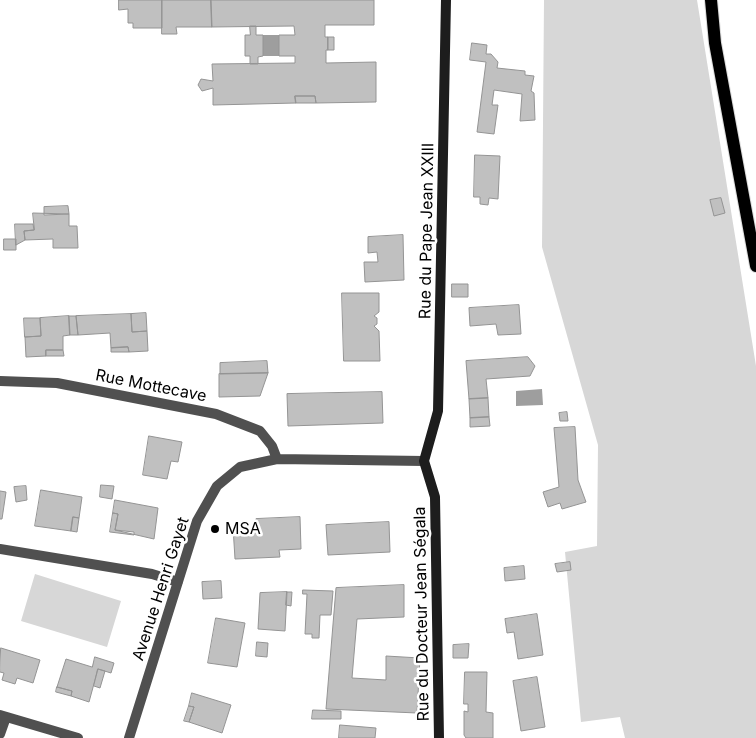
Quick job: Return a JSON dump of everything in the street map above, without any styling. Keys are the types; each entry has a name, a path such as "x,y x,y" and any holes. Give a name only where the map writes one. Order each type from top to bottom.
{"main road":[{"path":"711,0 715,43 756,266"}],"street":[{"name":"Rue du Pape Jean XXIII","path":"424,461 438,411 446,0"},
{"name":"Rue Mottecave","path":"0,381 58,383 216,414 260,431 272,446 277,459"},
{"name":"Avenue Henri Gayet","path":"129,738 197,521 217,486 240,467 277,459 424,461"},
{"name":"Rue du Docteur Jean Ségala","path":"424,461 435,497 439,738"},
{"path":"0,549 152,574 178,582"},
{"path":"0,734 3,716 78,738"}],"shaded area":[{"path":"544,0 697,0 756,366 756,738 625,738 620,717 581,722 565,552 597,546 598,445 542,247"},
{"path":"263,35 279,35 279,56 263,56"},
{"path":"542,389 543,405 516,406 516,391"},
{"path":"35,574 121,601 107,647 21,621"}],"building":[{"path":"119,0 162,0 162,28 133,28 133,23 128,23 128,9 119,10"},
{"path":"162,0 211,0 212,27 176,27 177,34 162,34"},
{"path":"211,0 374,0 374,25 325,25 325,37 328,37 326,63 376,62 376,102 316,103 315,96 295,96 296,103 213,105 213,88 202,91 198,85 201,79 213,81 212,64 295,63 295,56 279,56 279,35 295,35 294,26 212,27"},
{"path":"250,26 256,26 256,35 263,35 263,56 258,57 258,64 250,64 250,56 245,56 245,35 250,35"},
{"path":"328,37 334,37 334,50 328,50"},
{"path":"472,43 487,45 486,54 491,54 498,62 497,68 525,71 525,75 534,76 531,91 534,93 535,120 520,121 522,94 494,90 492,105 498,105 494,134 477,132 486,62 470,60"},
{"path":"295,96 315,96 316,103 296,103"},
{"path":"475,155 500,156 498,199 489,198 488,205 480,204 480,197 474,197"},
{"path":"721,198 725,213 714,216 710,200"},
{"path":"68,206 69,214 44,215 44,207"},
{"path":"33,213 69,214 69,226 77,226 78,248 53,248 53,239 25,240 24,231 34,230"},
{"path":"15,224 33,224 34,230 24,231 25,240 16,245"},
{"path":"403,235 404,280 365,282 364,262 378,262 377,252 368,253 368,237"},
{"path":"4,239 16,239 16,250 4,250"},
{"path":"452,284 468,284 468,297 452,297"},
{"path":"342,293 379,293 379,312 374,316 377,318 377,324 374,326 379,331 380,361 344,361"},
{"path":"519,305 521,334 498,335 496,324 470,326 469,308"},
{"path":"146,313 147,331 132,332 131,314"},
{"path":"131,314 132,332 147,331 148,351 129,352 128,347 111,348 110,333 78,335 76,316"},
{"path":"69,316 76,316 78,335 70,335"},
{"path":"69,316 70,335 63,336 63,350 46,350 46,356 26,357 25,337 41,336 40,318"},
{"path":"24,318 40,318 41,336 25,337"},
{"path":"128,347 129,352 111,352 111,348"},
{"path":"46,350 63,350 64,356 46,356"},
{"path":"528,357 535,366 530,376 486,379 488,398 469,399 466,361"},
{"path":"267,361 268,373 220,374 220,363"},
{"path":"268,373 260,396 219,397 219,374"},
{"path":"382,392 383,423 288,426 287,394"},
{"path":"488,398 489,417 470,418 469,399"},
{"path":"567,412 568,421 560,421 559,413"},
{"path":"489,417 490,426 470,427 470,418"},
{"path":"575,427 578,480 586,502 562,509 560,503 548,507 543,492 559,487 554,428"},
{"path":"149,436 182,442 178,462 171,461 167,479 143,475"},
{"path":"101,485 114,486 112,499 100,497"},
{"path":"26,486 27,500 16,502 14,487"},
{"path":"41,490 82,497 79,518 73,517 71,531 35,526"},
{"path":"0,491 6,492 2,519 0,519"},
{"path":"115,500 158,508 154,539 115,530 118,514 113,513"},
{"path":"113,513 118,514 115,530 134,532 134,535 110,532"},
{"path":"73,517 79,518 77,532 71,531"},
{"path":"300,517 301,549 279,550 280,557 235,559 233,527 256,526 256,519"},
{"path":"389,522 390,552 328,555 326,525"},
{"path":"570,562 571,570 557,572 555,564"},
{"path":"524,566 525,579 505,581 504,568"},
{"path":"221,581 222,598 203,599 202,582"},
{"path":"404,585 404,617 357,619 352,678 386,680 386,656 420,658 417,713 326,709 336,588"},
{"path":"303,590 333,591 331,615 320,615 319,638 312,638 312,634 305,634 307,594 303,594"},
{"path":"287,592 292,592 291,606 286,605"},
{"path":"287,592 285,631 258,629 260,593"},
{"path":"537,614 543,655 518,659 514,632 507,633 505,619"},
{"path":"216,618 245,623 237,667 208,663"},
{"path":"257,642 268,643 267,657 256,656"},
{"path":"469,644 468,658 453,658 453,645"},
{"path":"1,648 40,660 33,683 17,678 15,684 2,680 4,673 0,672"},
{"path":"95,657 114,663 111,673 98,669 89,702 71,696 72,691 57,687 66,659 92,667"},
{"path":"98,669 105,671 100,688 94,686"},
{"path":"465,672 487,672 486,712 493,713 493,738 466,738 464,735 464,711 468,712 468,704 464,704"},
{"path":"537,677 545,727 521,731 513,681"},
{"path":"57,687 72,691 71,696 56,692"},
{"path":"192,693 231,705 222,733 189,722 194,707 189,706"},
{"path":"189,706 194,707 189,722 184,721"},
{"path":"313,710 341,711 341,719 312,719"},
{"path":"340,725 376,728 375,738 339,738"}],"place":[{"name":"MSA","path":"215,529"}]}
